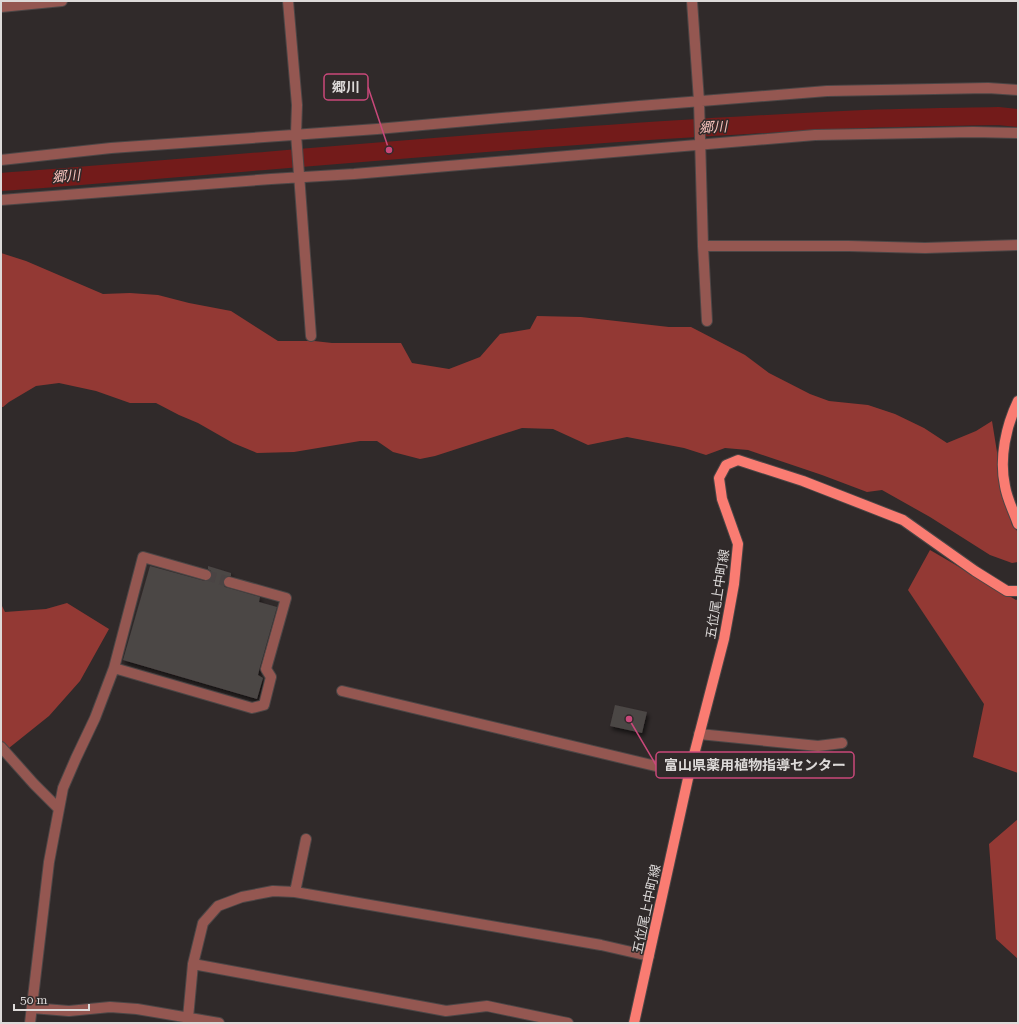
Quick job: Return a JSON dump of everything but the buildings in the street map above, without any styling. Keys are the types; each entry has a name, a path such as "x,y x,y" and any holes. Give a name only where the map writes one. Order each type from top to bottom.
{"main road":[{"path":"1018,401 1008,427 1002,460 1005,486 1018,524"},
{"name":"五位尾上中町線","path":"634,1023 689,774 724,638 734,584 738,544 722,499 719,478 726,466 738,460 803,481 903,520 981,575 1008,591 1018,591"}],"street":[{"path":"1,7 62,1"},
{"path":"288,1 297,105 296,134 312,336"},
{"path":"692,1 699,101 703,246 707,321"},
{"path":"1,160 119,148 377,129 826,91 988,88 1018,90"},
{"path":"1,200 300,178 815,135 973,132 1018,133"},
{"path":"703,246 849,246 925,248 1018,246"},
{"path":"30,1023 49,862 63,788 95,718 114,668 143,557 206,575"},
{"path":"114,668 252,708 264,705 271,677 266,669 286,598 229,582"},
{"path":"342,691 689,774"},
{"path":"699,734 818,746 842,744"},
{"path":"1,747 59,809"},
{"path":"295,892 306,839"},
{"path":"188,1018 193,964 203,923 218,906 242,897 273,891 295,892 601,945 649,956"},
{"path":"193,964 446,1011 487,1006 568,1023"},
{"path":"32,1008 69,1011 110,1007 137,1009 219,1023"}],"shaded area":[{"path":"1,253 26,261 103,294 130,293 158,295 231,311 278,341 401,343 412,363 449,369 480,357 500,334 530,329 537,316 581,317 669,327 691,327 745,355 769,373 810,394 829,401 868,405 895,414 924,428 947,443 976,431 992,421 1002,483 1012,525 1018,532 1018,562 1012,563 990,555 930,517 882,490 867,492 748,450 725,448 706,455 684,448 627,437 588,445 553,429 522,428 435,456 420,459 393,452 377,441 360,441 294,452 257,453 233,443 198,423 156,403 130,403 96,391 59,383 36,386 1,407"},
{"path":"930,550 1016,600 1018,599 1018,773 973,757 984,704 908,590"},
{"path":"67,603 109,629 80,681 49,716 9,748 1,741 1,604 5,612 46,609"},
{"path":"1018,819 1018,959 996,939 989,844"}],"waterway":[{"name":"郷川","path":"1,182 632,132 862,119 998,116 1018,118"}],"tunnel":[{"path":"206,575 229,582"}],"place":[{"name":"郷川","path":"389,150"},
{"name":"富山県薬用植物指導センター","path":"629,719"}]}
